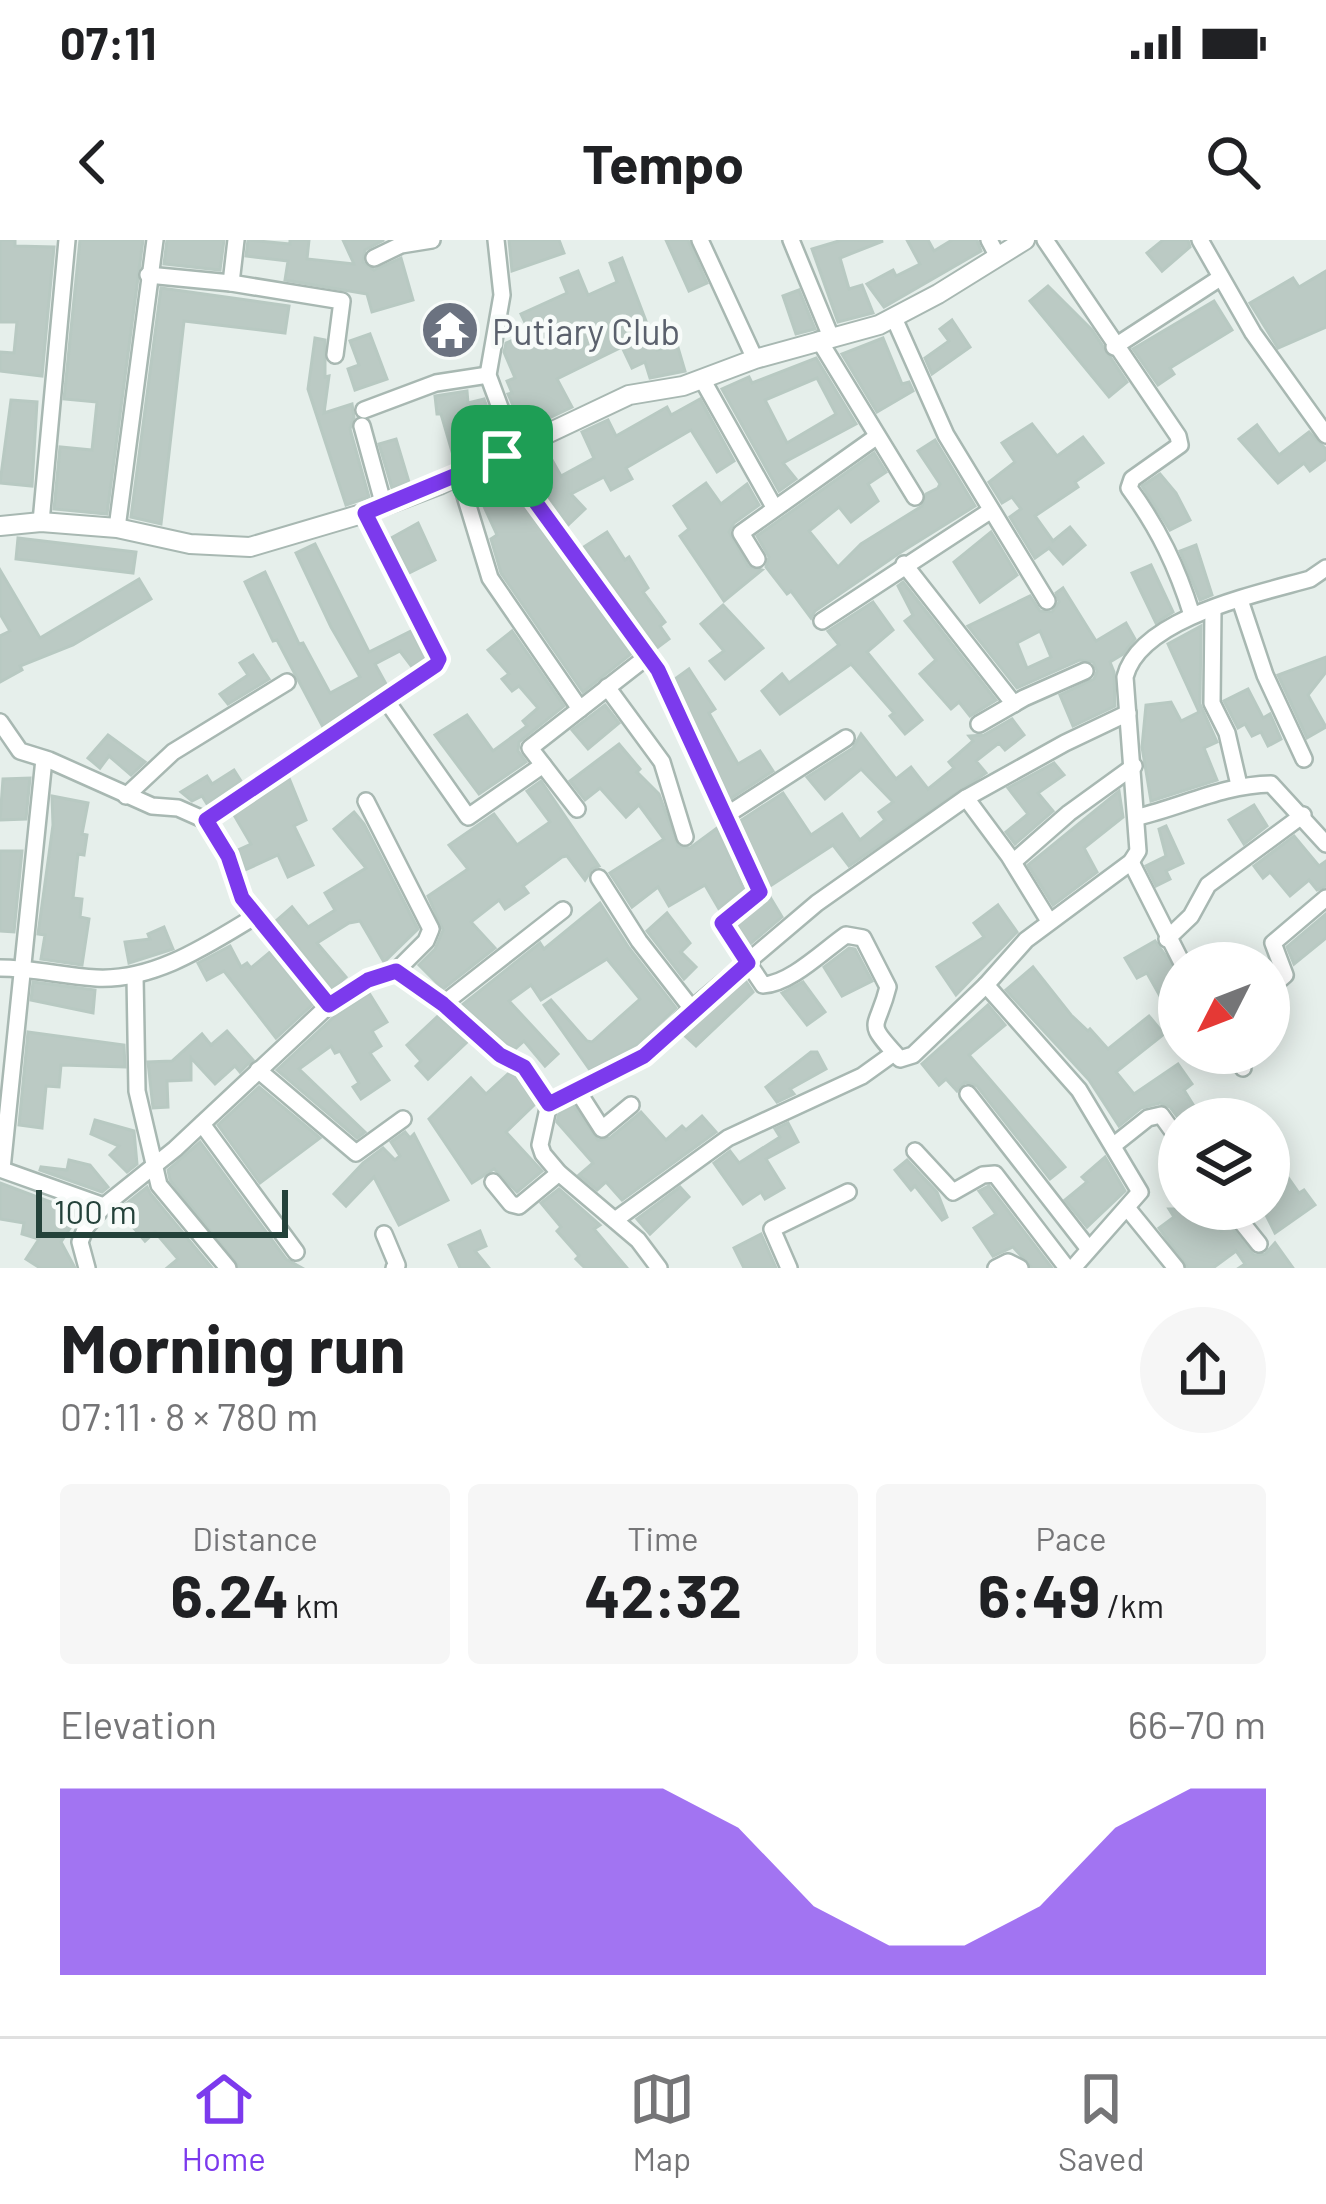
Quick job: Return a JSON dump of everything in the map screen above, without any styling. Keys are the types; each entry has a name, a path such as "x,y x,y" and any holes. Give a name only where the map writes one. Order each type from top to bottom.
{"street":[{"path":"41,522 67,240"},
{"path":"117,528 155,240"},
{"path":"231,283 236,240"},
{"path":"374,258 400,245 432,240"},
{"path":"496,240 502,295 488,375 509,452 648,656 685,722 760,892 722,923 767,986 846,935 863,938 888,987 874,1028 900,1059 913,1055 1026,940 1131,862 1138,851 1125,677 1128,664 1144,644 1192,615 1324,575"},
{"path":"700,240 755,359"},
{"path":"790,240 825,338 876,437 915,497"},
{"path":"0,526 41,522 117,528 190,544 250,547 374,509 459,476 629,394 702,379 894,318 993,248 1025,240"},
{"path":"1045,240 1178,436 1180,446 1132,479 1130,488 1159,528 1192,615"},
{"path":"1200,240 1253,333 1326,435"},
{"path":"148,275 342,301 335,355"},
{"path":"1114,347 1220,278"},
{"path":"894,318 946,436 1047,601"},
{"path":"206,820 430,671 439,659 374,509 363,417 436,383 488,375"},
{"path":"702,379 774,507"},
{"path":"758,559 741,533 876,437"},
{"path":"459,476 490,578 580,709"},
{"path":"822,621 990,512"},
{"path":"904,564 1014,704"},
{"path":"1240,601 1265,675 1304,759"},
{"path":"1213,609 1212,703 1227,733 1239,785"},
{"path":"577,808 530,748 648,656"},
{"path":"979,724 1085,671"},
{"path":"126,796 173,752 287,682"},
{"path":"607,687 662,762 685,837"},
{"path":"386,700 468,817 543,765"},
{"path":"549,1104 644,1056 817,903 966,799 1065,742 1128,713"},
{"path":"0,722 20,751 152,806 178,808 206,820 217,834 242,898 329,1005"},
{"path":"725,816 846,738"},
{"path":"44,759 1,1169 104,1206"},
{"path":"1013,862 1134,766"},
{"path":"1138,817 1239,785 1271,784 1326,844"},
{"path":"966,799 1049,921"},
{"path":"87,1268 80,1242 104,1206 202,1124 329,1005 368,980 396,971 426,941 431,929 366,801"},
{"path":"1167,939 1191,916 1208,885 1303,815"},
{"path":"1131,862 1169,942"},
{"path":"599,878 639,941 692,1009"},
{"path":"1275,942 1326,898"},
{"path":"443,1004 563,910"},
{"path":"0,968 96,978 135,976 179,959 254,916"},
{"path":"396,971 443,1004 500,1055 524,1067 549,1104 540,1145 559,1173 616,1220 658,1268"},
{"path":"135,976 137,1091 159,1185 228,1268"},
{"path":"915,1150 953,1192 983,1174 995,1174 1070,1268 1140,1192 1079,1090 986,985"},
{"path":"616,1220 728,1138 862,1076 894,1053"},
{"path":"258,1070 356,1153 404,1119"},
{"path":"577,1090 602,1129 631,1105"},
{"path":"968,1094 1088,1248"},
{"path":"1114,1144 1158,1115"},
{"path":"202,1124 296,1252"},
{"path":"493,1182 518,1206 559,1173"},
{"path":"789,1268 772,1229 848,1192"},
{"path":"1128,1209 1176,1268"},
{"path":"1248,1230 1259,1244"},
{"path":"384,1234 397,1265 394,1268"},
{"path":"995,1268 1008,1262 1020,1268"}],"building":[{"path":"0,240 15,240 15,246 54,247 42,376 0,371 0,352 14,353 17,322 0,322"},
{"path":"80,240 143,240 107,514 54,509 60,447 92,450 97,402 64,399"},
{"path":"167,240 224,240 220,270 164,264"},
{"path":"248,240 290,244 290,240 309,240 307,259 354,264 343,240 384,240 365,250 363,262 374,270 401,258 413,300 372,312 367,294 285,280 288,261 246,256"},
{"path":"509,240 559,240 564,253 512,271"},
{"path":"666,240 688,240 707,283 689,291"},
{"path":"842,240 883,241 840,258 849,289 862,285 873,313 838,322 812,249"},
{"path":"907,240 928,240 934,251 952,240 977,240 981,251 884,307 867,284 893,270 896,276 920,264"},
{"path":"1163,240 1188,240 1190,247 1162,271 1147,253"},
{"path":"622,258 657,350 677,344 685,371 650,378 645,362 632,368 622,347 557,379 572,407 524,430 508,394 512,393 507,381 515,378 504,352 506,343 530,333 521,314 567,293 561,278 578,271 588,295 617,282 610,263"},
{"path":"1326,271 1326,327 1278,348 1250,303 1293,278 1299,287"},
{"path":"1048,286 1092,330 1127,382 1109,397 1030,301"},
{"path":"161,288 289,306 285,333 184,321 161,524 131,517"},
{"path":"799,290 815,329 796,334 783,296"},
{"path":"1214,301 1232,330 1170,368 1174,374 1158,385 1133,349"},
{"path":"952,320 970,347 932,374 925,358 949,341 940,329"},
{"path":"370,334 387,379 355,390 348,369 359,365 350,341"},
{"path":"315,338 325,340 325,377 329,376 324,413 352,404 350,429 369,497 346,505 308,389"},
{"path":"883,338 902,384 909,382 913,391 877,412 842,354"},
{"path":"816,358 856,424 783,463 796,479 779,491 722,389 749,377 752,383","holes":["817,378 836,414 787,443 765,400"]},
{"path":"467,391 468,403 484,399 500,441 455,462 435,396"},
{"path":"700,399 734,461 717,472 691,430 626,468 632,479 611,490 604,477 571,494 585,509 568,525 523,464 547,451 561,476 594,458 582,432 608,420 616,436 667,407 671,415"},
{"path":"11,400 37,402 32,486 0,483"},
{"path":"1032,424 1057,456 1083,437 1103,463 1035,516 1053,541 1070,527 1085,545 1063,564 1049,548 1035,558 1010,517 1021,509 1012,497 1002,503 989,482 1015,462 1002,443"},
{"path":"1257,425 1279,455 1309,432 1326,449 1326,459 1310,471 1304,463 1278,483 1239,439"},
{"path":"396,439 409,482 392,488 379,444"},
{"path":"935,440 975,506 898,554 811,618 766,567 769,557 757,536 874,453 886,472 868,484 878,501 851,522 839,507 809,531 838,567 861,544 922,506 926,494 938,488 940,484 918,451"},
{"path":"1160,474 1190,520 1170,530 1142,486"},
{"path":"502,475 631,654 583,692 501,573 491,539 497,535 476,489"},
{"path":"706,483 721,504 747,484 759,505 729,532 748,566 762,570 724,601 680,536 689,529 674,506"},
{"path":"418,523 435,560 409,573 391,538"},
{"path":"607,532 625,560 629,557 648,588 643,592 665,622 660,626 669,639 657,648 584,547"},
{"path":"991,532 1017,575 980,602 954,562"},
{"path":"18,538 136,552 133,573 16,559"},
{"path":"315,544 369,652 411,631 425,658 412,667 400,651 375,664 386,684 323,727 245,582 265,572 299,644 303,643 330,693 360,677 296,553"},
{"path":"1196,545 1212,595 1200,600 1180,551"},
{"path":"1151,565 1173,612 1156,623 1132,573"},
{"path":"0,570 40,638 139,579 151,599 73,645 20,666 22,670 0,682 0,636 10,631 0,614"},
{"path":"903,582 996,700 970,716 959,702 951,709 920,674 936,660 905,621 913,615 898,586"},
{"path":"1063,588 1096,641 1126,623 1135,639 1110,662 1115,706 1073,726 1060,695 1094,679 1093,662 1080,660 1017,688 968,626 1030,596 1040,611 1052,612 1059,602 1056,593","holes":["1040,631 1051,657 1027,668 1017,643"]},
{"path":"873,602 893,630 867,652 922,720 905,734 890,716 894,713 851,664 780,714 762,691 782,674 789,683 839,645 828,631"},
{"path":"723,605 763,648 725,679 710,661 724,651 701,624"},
{"path":"1201,626 1200,704 1217,742 1204,748 1217,780 1151,801 1142,747 1146,705 1171,702 1181,721 1199,712 1168,644"},
{"path":"512,631 564,706 519,742 518,751 526,762 479,794 435,735 467,715 493,751 527,726 523,721 538,708 519,686 512,691 502,679 509,674 488,650"},
{"path":"253,655 269,679 228,704 220,694 248,675 240,663"},
{"path":"1326,657 1326,672 1308,695 1326,727 1307,738 1278,675"},
{"path":"689,669 715,709 709,713 738,764 760,751 773,771 730,799 675,679"},
{"path":"1248,689 1263,718 1270,714 1281,739 1268,746 1261,732 1252,736 1245,724 1238,728 1224,701"},
{"path":"605,705 619,723 588,749 572,730"},
{"path":"1012,719 1024,735 1005,750 999,743 976,761 986,773 849,866 833,845 770,886 740,821 783,793 811,835 842,814 860,840 885,820 879,812 893,802 861,769 825,799 807,777 853,748 861,734 896,779 911,767 928,789 954,768 949,762 973,741 969,736 984,735"},
{"path":"108,735 145,762 131,775 109,756 100,768 88,758"},
{"path":"619,744 659,794 678,846 690,848 717,828 744,889 719,909 705,885 669,906 658,887 632,907 610,873 664,839 639,805 626,817 600,788 585,800 570,781"},
{"path":"1054,763 1064,775 1038,793 1053,811 1015,844 1006,832 1028,814 1008,788"},
{"path":"234,770 241,781 207,804 202,796 192,801 181,792 207,776 212,784"},
{"path":"30,778 26,819 0,820 3,779"},
{"path":"289,778 306,820 294,826 313,865 288,877 278,855 245,870 238,850 251,844 234,815"},
{"path":"541,781 599,866 585,880 567,856 562,857 523,886 528,893 505,909 499,900 471,922 495,948 443,989 419,965 435,949 443,930 428,896 468,869 449,845 494,814 517,845 550,822 527,791"},
{"path":"1119,791 1123,817 1084,848 1097,872 1053,905 1028,865"},
{"path":"52,796 88,803 82,834 87,835 84,855 78,854 73,898 82,899 80,917 89,919 82,965 41,959 45,935 38,934 53,825"},
{"path":"1254,805 1267,826 1244,844 1229,820"},
{"path":"354,812 418,929 384,962 360,921 317,943 346,977 332,989 276,921 292,907 308,927 335,910 325,893 366,868 334,829"},
{"path":"1166,826 1183,863 1166,871 1170,879 1156,886 1146,866 1166,856 1159,829"},
{"path":"1294,836 1319,866 1326,861 1326,886 1317,890 1309,880 1290,896 1270,872 1263,878 1254,866"},
{"path":"0,851 22,851 14,932 0,931"},
{"path":"770,897 782,917 750,944 737,925"},
{"path":"600,903 676,1008 637,1045 590,1070 544,1005 551,1000 592,1042 640,999 607,959 541,1000 531,985 509,1001 558,1054 545,1066 524,1041 515,1049 507,1045 462,1005 540,943 544,949"},
{"path":"998,905 1017,932 956,995 937,967 984,937 974,923"},
{"path":"667,913 690,943 681,952 696,967 684,979 647,931"},
{"path":"1326,914 1326,938 1294,964 1290,944"},
{"path":"164,927 173,949 129,963 125,942 150,939 148,934"},
{"path":"1155,941 1158,992 1147,973 1137,978 1125,958"},
{"path":"230,946 241,967 247,963 251,968 270,952 313,1004 276,1038 224,971 207,980 198,963"},
{"path":"849,948 855,949 872,981 842,996 824,967"},
{"path":"1033,967 1071,1015 1108,1049 1149,1016 1158,1027 1158,1039 1116,1072 1134,1094 1163,1074 1185,1074 1192,1084 1184,1090 1189,1098 1158,1098 1158,1104 1141,1108 1119,1126 1089,1080 1006,990"},
{"path":"745,980 753,992 696,1046 683,1034"},
{"path":"33,982 95,990 93,1013 31,1000"},
{"path":"803,982 825,1012 807,1025 782,993"},
{"path":"369,993 387,1022 372,1031 381,1046 370,1053 389,1080 361,1099 353,1087 359,1083 340,1051 335,1053 331,1046 299,1069 365,1132 357,1138 277,1070 336,1015"},
{"path":"988,1005 1005,1025 969,1055 1065,1167 1050,1179 977,1086 965,1082 957,1091 946,1079 939,1085 922,1064"},
{"path":"438,1016 467,1042 428,1079 407,1045"},
{"path":"227,1031 253,1060 240,1072 235,1066 215,1084 191,1058 191,1080 167,1081 168,1107 153,1108 148,1062 172,1061 202,1034 211,1045"},
{"path":"28,1032 124,1045 125,1067 61,1065 59,1087 46,1086 42,1128 19,1125"},
{"path":"817,1052 826,1069 777,1102 766,1087"},
{"path":"509,1073 535,1104 506,1132 542,1171 517,1192 494,1169 472,1183 429,1119 471,1078 486,1094"},
{"path":"259,1087 320,1138 260,1183 218,1125"},
{"path":"573,1105 598,1140 610,1138 641,1112 666,1140 702,1116 716,1132 622,1200 606,1182 597,1190 579,1175 593,1163 557,1122 559,1113"},
{"path":"95,1120 134,1131 137,1164 127,1172 110,1155 119,1146 91,1134"},
{"path":"788,1123 798,1142 766,1159 784,1188 765,1199 761,1192 743,1204 714,1163 730,1151 739,1163 780,1137 775,1129"},
{"path":"405,1132 410,1138 414,1134 448,1200 399,1225 374,1177 346,1206 334,1194 383,1148 395,1160 400,1156 391,1142"},
{"path":"200,1142 286,1259 302,1268 240,1268 170,1180 168,1170"},
{"path":"1105,1157 1125,1191 1087,1227 1065,1200 1087,1182 1082,1177"},
{"path":"69,1160 90,1165 108,1187 102,1192 40,1170 67,1170"},
{"path":"907,1160 937,1192 947,1217 942,1220 915,1186 911,1190 895,1170"},
{"path":"1290,1180 1299,1193 1304,1190 1315,1205 1290,1222"},
{"path":"0,1183 80,1213 61,1242 75,1268 40,1268 26,1259 39,1239 22,1234 24,1223 0,1219"},
{"path":"989,1186 1052,1268 1032,1268 1013,1247 993,1256 974,1228 996,1214 979,1191"},
{"path":"147,1187 212,1268 167,1268 178,1259 155,1232 145,1241 133,1227 136,1225 121,1208"},
{"path":"680,1187 689,1197 650,1234 637,1219"},
{"path":"559,1189 600,1225 594,1229 627,1268 585,1268 576,1259 579,1256 557,1231 561,1227 541,1203"},
{"path":"1160,1230 1233,1230 1254,1255 1265,1254 1275,1243 1293,1268 1239,1268 1245,1264 1236,1251 1213,1268 1188,1268"},
{"path":"480,1231 486,1246 475,1251 489,1268 460,1268 449,1245"},
{"path":"761,1234 776,1268 744,1268 734,1248"}],"place":[{"name":"Putiary Club","path":"450,330"}],"route":[{"path":"502,456 658,670 760,892 722,923 748,963 644,1056 549,1104 524,1067 500,1055 443,1004 396,971 368,980 329,1005 242,898 228,856 206,820 436,665 439,659 365,513 502,456"}]}
